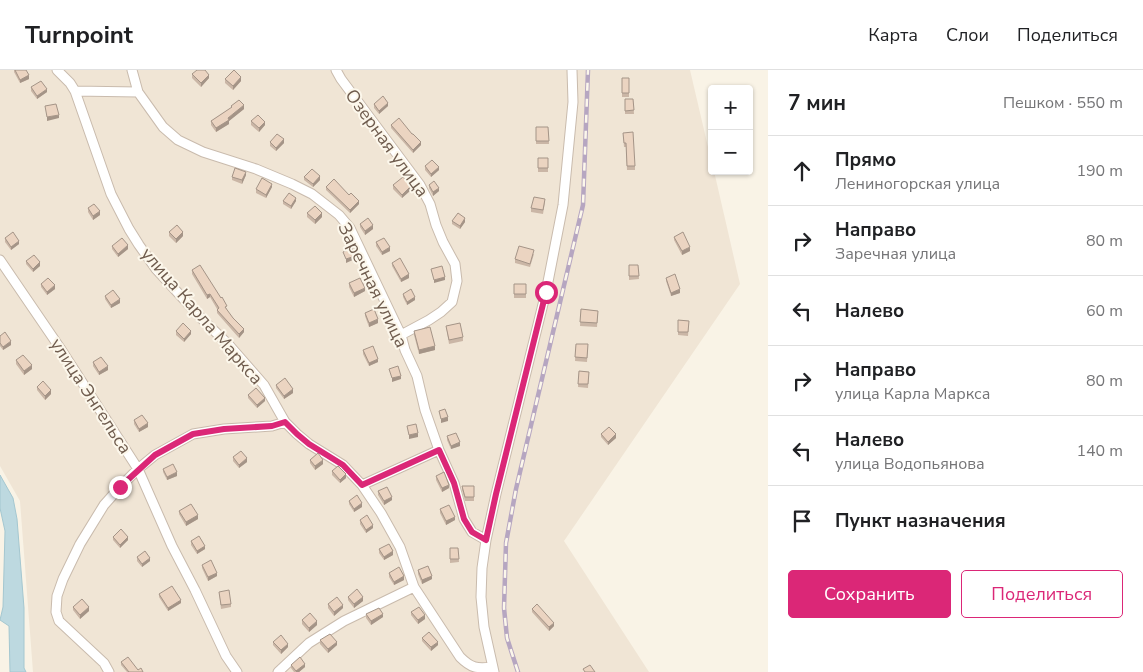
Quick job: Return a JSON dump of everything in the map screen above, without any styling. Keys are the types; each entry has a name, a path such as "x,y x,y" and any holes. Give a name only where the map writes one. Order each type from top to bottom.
{"street":[{"name":"улица Карла Маркса","path":"58,70 70,83 75,92 111,194 129,229 156,269 229,345 264,385 285,422 309,444 343,465 362,485 381,513 400,547 414,587 460,657 469,666 494,669"},
{"name":"Заречная улица","path":"132,70 138,92 163,126 178,140 203,152 256,168 312,194 339,215 350,228 401,335 404,350 417,376 425,410 439,450 454,483 464,519 472,532 486,540"},
{"name":"Озерная улица","path":"336,70 420,184 430,204 443,242 455,264 457,281 452,302 435,316 401,335"},
{"path":"494,669 484,627 481,597 482,568 496,494 546,292 563,205 573,102 572,70"},
{"path":"75,92 138,92"},
{"name":"улица Энгельса","path":"0,260 60,348 138,469 172,546 226,656 237,672"},
{"path":"109,672 104,663 59,621 56,612 57,596 63,579 80,544 104,505 138,469 155,455 193,434 224,429 272,426 285,422"},
{"path":"362,485 439,450"},
{"path":"278,672 309,643 344,621 414,587"}],"shaded area":[{"path":"0,70 690,70 708,147 708,175 715,175 740,284 564,541 649,672 33,672 20,501 0,466"}],"water":[{"path":"0,475 13,498 17,519 24,608 24,668 26,672 10,672 9,626 0,620 3,607 5,531 0,508"}],"building":[{"path":"15,70 26,70 29,75 20,80"},
{"path":"197,70 205,70 209,75 201,83 192,74"},
{"path":"234,70 241,77 233,86 225,79"},
{"path":"622,78 629,78 629,93 622,93"},
{"path":"41,81 47,89 37,96 31,87"},
{"path":"383,96 388,103 379,111 374,104"},
{"path":"625,99 633,99 634,110 625,111"},
{"path":"239,100 244,105 228,118 229,120 216,128 211,121"},
{"path":"56,104 59,115 47,117 45,106"},
{"path":"258,115 265,122 259,128 251,121"},
{"path":"399,118 421,142 413,150 391,125"},
{"path":"536,127 548,127 549,141 536,141"},
{"path":"633,132 635,166 627,166 626,143 624,143 623,133"},
{"path":"277,134 284,139 276,148 270,142"},
{"path":"538,158 548,158 548,168 538,168"},
{"path":"432,160 439,167 431,174 425,166"},
{"path":"235,168 246,172 242,180 232,177"},
{"path":"312,169 320,176 313,184 304,177"},
{"path":"403,177 411,186 402,195 393,185"},
{"path":"262,178 272,184 266,195 256,189"},
{"path":"334,179 349,195 351,193 359,201 350,210 326,187"},
{"path":"434,181 439,188 433,192 429,185"},
{"path":"289,193 296,198 291,206 283,201"},
{"path":"534,197 545,199 543,210 531,208"},
{"path":"94,204 100,211 93,216 88,208"},
{"path":"315,206 322,213 315,220 307,213"},
{"path":"458,213 465,218 460,226 452,221"},
{"path":"368,218 373,225 365,231 360,224"},
{"path":"177,225 183,232 176,239 169,232"},
{"path":"13,232 19,241 11,247 5,238"},
{"path":"683,232 690,247 682,251 674,237"},
{"path":"122,238 128,245 118,254 112,246"},
{"path":"384,238 390,247 382,252 376,242"},
{"path":"519,246 534,250 530,264 515,259"},
{"path":"352,248 355,256 346,259 343,252"},
{"path":"34,255 40,262 33,269 26,261"},
{"path":"400,258 409,274 401,279 392,263"},
{"path":"200,265 222,297 227,306 225,307 244,329 239,334 217,310 219,308 210,294 207,295 192,270"},
{"path":"629,265 638,265 639,276 629,276"},
{"path":"442,266 445,277 434,280 431,269"},
{"path":"675,274 680,289 671,293 666,278"},
{"path":"48,278 55,285 47,292 41,284"},
{"path":"360,278 365,288 354,293 349,283"},
{"path":"514,284 526,284 526,294 514,294"},
{"path":"411,289 415,297 407,302 403,294"},
{"path":"113,290 120,299 111,305 105,296"},
{"path":"374,309 378,319 369,323 365,313"},
{"path":"581,309 598,311 597,323 580,322"},
{"path":"678,320 689,321 688,332 678,332"},
{"path":"183,323 191,331 184,339 176,331"},
{"path":"460,323 463,337 449,340 446,326"},
{"path":"430,327 435,346 419,350 414,331"},
{"path":"5,332 11,341 3,347 0,343 0,336"},
{"path":"576,344 588,344 587,358 575,357"},
{"path":"373,346 378,359 369,363 363,350"},
{"path":"23,355 32,365 24,371 16,360"},
{"path":"101,357 108,366 99,372 93,362"},
{"path":"398,366 401,376 392,378 389,369"},
{"path":"579,371 589,372 588,384 578,384"},
{"path":"285,378 293,389 284,396 276,385"},
{"path":"43,381 51,390 45,396 37,387"},
{"path":"256,388 265,398 257,405 248,395"},
{"path":"445,409 448,417 441,419 439,411"},
{"path":"142,415 148,423 139,429 134,420"},
{"path":"416,424 418,433 409,435 407,426"},
{"path":"609,427 616,434 608,442 601,434"},
{"path":"456,433 460,442 451,446 447,436"},
{"path":"241,451 247,458 239,465 233,457"},
{"path":"318,453 323,460 315,466 310,460"},
{"path":"173,464 177,472 167,477 163,469"},
{"path":"338,466 346,474 340,480 332,471"},
{"path":"444,472 449,485 442,488 436,476"},
{"path":"462,486 474,486 474,497 465,497"},
{"path":"387,487 392,497 384,501 378,491"},
{"path":"357,495 362,503 354,509 349,501"},
{"path":"191,504 198,515 186,522 179,511"},
{"path":"449,505 455,517 446,521 440,509"},
{"path":"367,515 373,525 366,530 360,520"},
{"path":"121,529 128,537 120,545 113,537"},
{"path":"199,536 205,546 197,551 191,541"},
{"path":"389,544 393,551 384,557 379,549"},
{"path":"450,548 458,548 459,559 450,559"},
{"path":"145,551 150,558 142,564 137,557"},
{"path":"211,560 217,573 208,577 202,565"},
{"path":"428,566 432,576 422,580 418,570"},
{"path":"399,567 404,576 394,582 389,573"},
{"path":"172,586 181,600 168,608 159,594"},
{"path":"357,589 363,597 354,604 348,597"},
{"path":"229,590 231,604 221,605 219,592"},
{"path":"337,597 343,605 334,612 328,604"},
{"path":"82,599 89,607 80,615 73,607"},
{"path":"537,604 554,623 549,627 532,609"},
{"path":"419,607 425,615 418,620 411,612"},
{"path":"379,608 383,614 371,621 366,614"},
{"path":"310,613 317,621 309,628 302,620"},
{"path":"429,632 438,642 431,647 422,638"},
{"path":"330,634 337,642 328,649 320,640"},
{"path":"281,635 288,644 281,650 273,642"},
{"path":"128,657 138,670 141,668 143,672 129,672 121,662"},
{"path":"300,657 305,664 296,671 291,665"},
{"path":"590,665 595,672 585,672 583,669"}],"railway":[{"path":"518,672 507,638 504,608 506,543 516,489 583,205 588,70"}],"route":[{"path":"120,487 155,455 193,434 224,429 272,426 285,422 309,444 343,465 362,485 439,450 454,483 464,519 472,532 486,540 546,292"}]}
